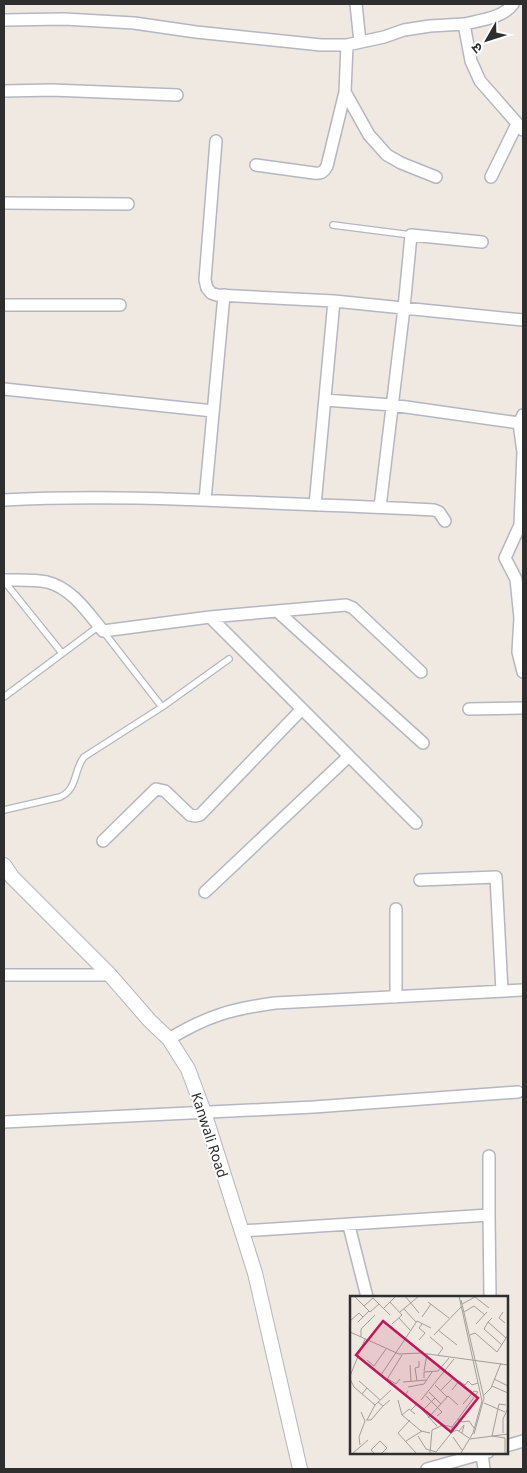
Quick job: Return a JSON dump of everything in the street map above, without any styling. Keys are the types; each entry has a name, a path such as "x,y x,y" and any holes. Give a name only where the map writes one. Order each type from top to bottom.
{"street":[{"path":"356,4 360,42"},
{"path":"4,20 64,19 134,22 196,32 322,45 347,45 404,30 464,24 501,14 513,4"},
{"path":"464,24 472,61 480,81 520,127 491,177"},
{"path":"256,165 314,174 320,174 324,171 327,166 346,92 347,45"},
{"path":"4,91 52,90 177,95"},
{"path":"346,92 369,135 387,155 401,163 436,177"},
{"path":"216,141 205,280 207,288 211,293 334,301 523,320"},
{"path":"4,203 128,204"},
{"path":"380,507 411,235 482,242"},
{"path":"204,500 224,295"},
{"path":"315,505 334,301"},
{"path":"4,305 120,305"},
{"path":"4,389 213,411"},
{"path":"325,400 521,419 523,452 522,526 505,558 516,579 518,591 520,618 518,652 523,672"},
{"path":"4,500 33,498 147,498 380,507 434,510 439,512 445,521"},
{"path":"4,581 38,580 49,583 74,598 101,628 346,605 352,608 421,672"},
{"path":"276,612 423,743"},
{"path":"210,617 416,823"},
{"path":"469,709 523,708"},
{"path":"103,841 156,789 166,790 190,815 200,815 302,709"},
{"path":"205,892 349,756"},
{"name":"Kanwali Road","path":"4,865 12,877 110,975 150,1021 170,1039 188,1069 204,1112 255,1273 300,1469"},
{"path":"420,880 496,877 502,991"},
{"path":"396,909 396,996"},
{"path":"4,975 110,975"},
{"path":"170,1039 193,1024 219,1014 275,1003 523,990"},
{"path":"4,1122 314,1107 518,1092"},
{"path":"489,1156 490,1296"},
{"path":"241,1231 349,1226 489,1215"},
{"path":"349,1226 367,1296"},
{"path":"507,1446 523,1441"},
{"path":"426,1469 485,1453 484,1469"}],"lane":[{"path":"333,225 411,235"},
{"path":"4,581 62,653"},
{"path":"4,697 62,653 101,628 162,707"},
{"path":"4,810 60,798 67,794 72,789 77,768 84,757 162,707 229,659"}]}
